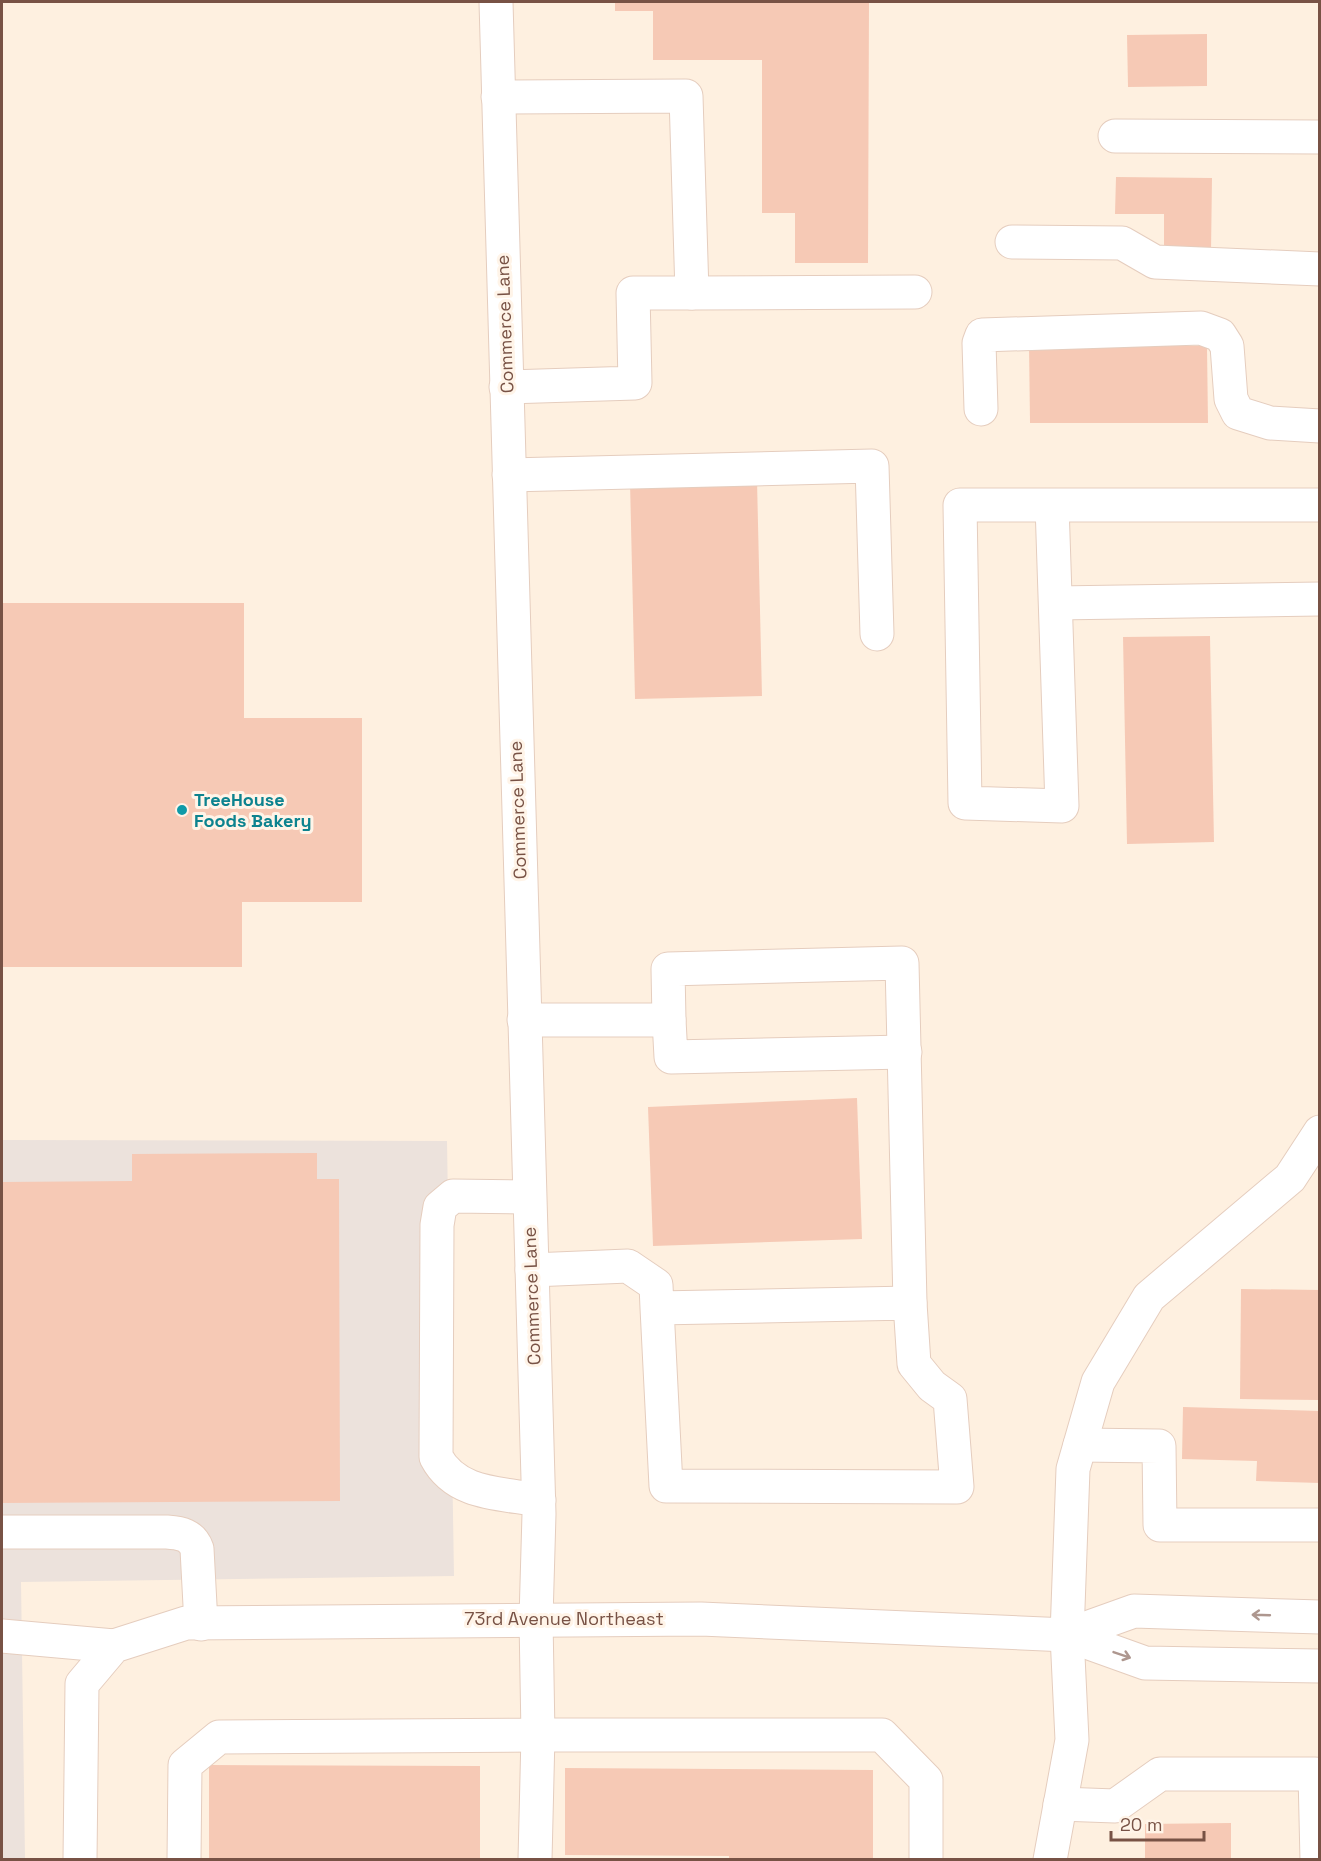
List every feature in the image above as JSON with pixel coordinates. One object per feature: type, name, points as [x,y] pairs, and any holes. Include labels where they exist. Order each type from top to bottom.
[{"type":"street","name":"Commerce Lane","points":[[496,2],[539,1500],[535,1860]]},
{"type":"street","points":[[498,97],[686,96],[692,294]]},
{"type":"street","points":[[1115,136],[1320,137]]},
{"type":"street","points":[[1012,242],[1122,243],[1155,262],[1320,269]]},
{"type":"street","points":[[506,387],[635,382],[633,293],[915,292]]},
{"type":"street","points":[[981,410],[979,343],[982,335],[1201,328],[1220,335],[1227,346],[1231,399],[1238,413],[1270,423],[1320,426]]},
{"type":"street","points":[[509,475],[872,466],[877,634]]},
{"type":"street","points":[[1052,505],[1062,806],[965,803],[960,505],[1052,505],[1320,505]]},
{"type":"street","points":[[1056,603],[1320,599]]},
{"type":"street","points":[[532,1270],[628,1266],[656,1285],[666,1486],[957,1487],[950,1399],[932,1386],[914,1364],[910,1303],[902,963],[668,969],[671,1058],[904,1052]]},
{"type":"street","points":[[524,1020],[669,1020]]},
{"type":"street","points":[[1050,1860],[1072,1740],[1067,1635],[1073,1470],[1098,1382],[1149,1297],[1290,1178],[1320,1132]]},
{"type":"street","points":[[529,1197],[453,1196],[440,1207],[437,1225],[436,1456],[444,1471],[459,1484],[539,1500]]},
{"type":"street","points":[[657,1308],[910,1303]]},
{"type":"street","points":[[1080,1445],[1159,1446],[1160,1525],[1320,1525]]},
{"type":"street","points":[[2,1532],[167,1532],[187,1535],[194,1541],[197,1549],[201,1624]]},
{"type":"street","name":"73rd Avenue Northeast","points":[[1067,1635],[1134,1611],[1320,1617]]},
{"type":"street","name":"73rd Avenue Northeast","points":[[114,1646],[186,1623],[536,1618],[701,1619],[1067,1635],[1145,1663],[1320,1666]]},
{"type":"street","points":[[2,1636],[114,1646]]},
{"type":"street","points":[[80,1860],[82,1684],[114,1646]]},
{"type":"street","points":[[184,1860],[184,1765],[219,1737],[538,1734],[882,1735],[927,1780],[926,1860]]},
{"type":"street","points":[[1060,1804],[1115,1806],[1160,1774],[1315,1774],[1317,1860]]},
{"type":"shaded area","points":[[2,1140],[447,1141],[454,1576],[21,1582],[25,1859],[2,1860]]},
{"type":"building","points":[[615,2],[869,2],[868,263],[795,263],[795,213],[762,213],[762,60],[653,60],[653,11],[615,11]]},
{"type":"building","points":[[1207,34],[1207,86],[1128,87],[1127,35]]},
{"type":"building","points":[[1116,177],[1212,178],[1211,252],[1164,251],[1164,214],[1115,214]]},
{"type":"building","points":[[1029,345],[1207,346],[1208,423],[1030,423]]},
{"type":"building","points":[[757,480],[762,696],[635,699],[630,482]]},
{"type":"building","name":"TreeHouse Foods Bakery","points":[[2,603],[244,603],[244,718],[362,718],[362,902],[242,902],[242,967],[2,967]]},
{"type":"building","points":[[1210,636],[1214,842],[1127,844],[1123,637]]},
{"type":"building","points":[[857,1098],[862,1239],[653,1246],[648,1107]]},
{"type":"building","points":[[317,1153],[317,1179],[339,1179],[340,1501],[2,1503],[2,1182],[132,1181],[132,1154]]},
{"type":"building","points":[[1241,1289],[1320,1290],[1319,1400],[1240,1399]]},
{"type":"building","points":[[1183,1407],[1320,1411],[1320,1483],[1256,1481],[1257,1461],[1182,1459]]},
{"type":"building","points":[[209,1765],[480,1766],[480,1860],[209,1860]]},
{"type":"building","points":[[565,1768],[873,1770],[873,1860],[729,1860],[729,1856],[565,1855]]},
{"type":"building","points":[[1231,1823],[1231,1860],[1145,1860],[1145,1824]]},
{"type":"place","name":"TreeHouse Foods Bakery","points":[[182,810]]}]
